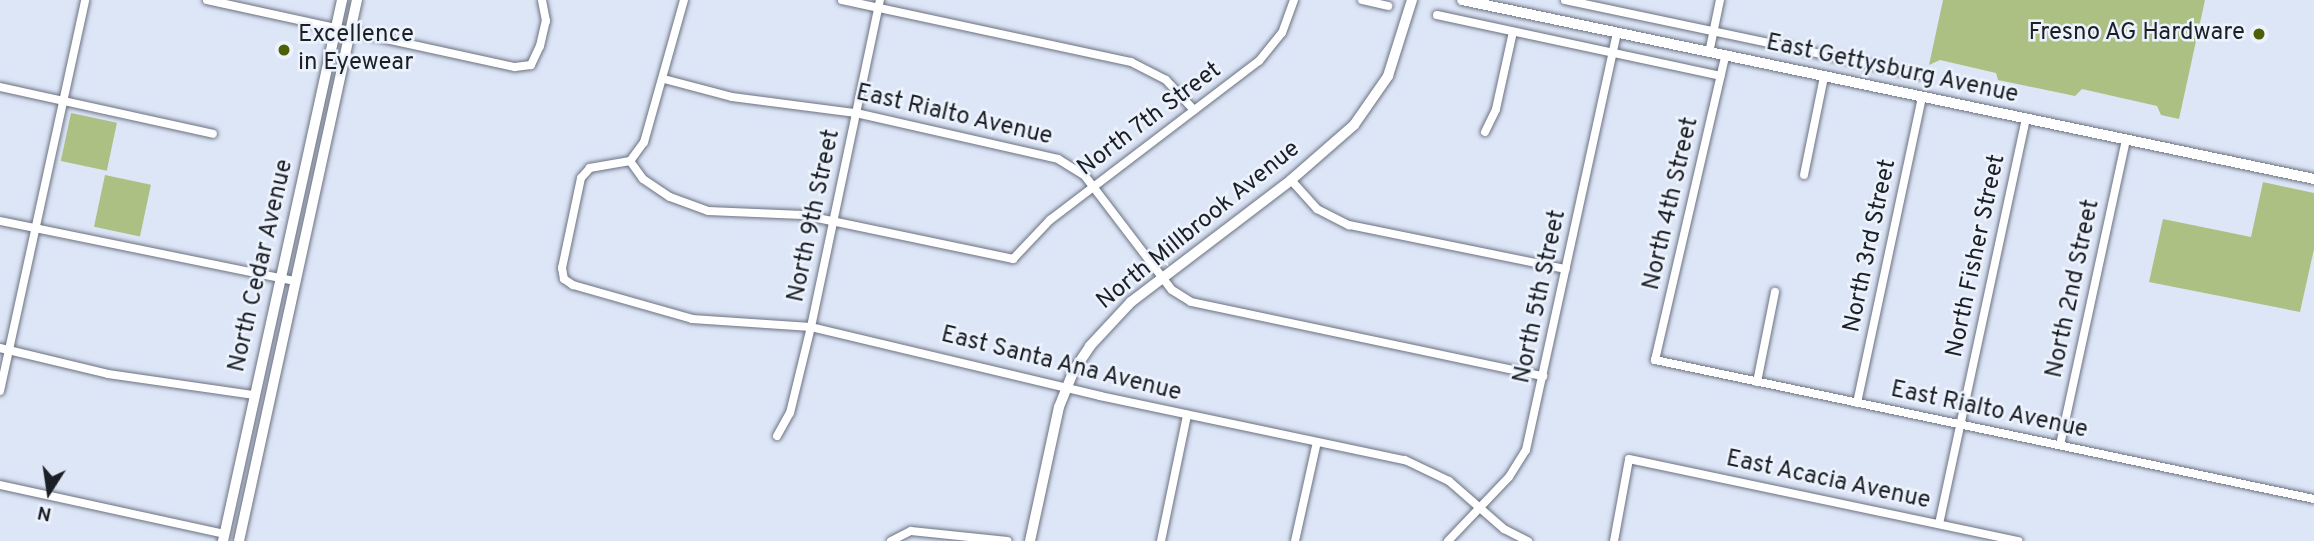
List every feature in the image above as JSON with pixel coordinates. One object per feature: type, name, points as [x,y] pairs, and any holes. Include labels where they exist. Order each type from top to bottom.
[{"type":"street","points":[[0,391],[4,349],[35,228],[85,0]]},
{"type":"street","points":[[207,0],[515,67],[531,65],[540,46],[546,21],[542,0]]},
{"type":"street","name":"North Cedar Avenue","points":[[231,539],[230,505],[342,0]]},
{"type":"street","name":"North Cedar Avenue","points":[[231,539],[295,281],[356,0]]},
{"type":"street","points":[[684,0],[650,127],[630,161],[643,179],[670,197],[708,211],[833,220]]},
{"type":"street","points":[[842,0],[879,3],[1131,62],[1166,80],[1194,110]]},
{"type":"street","name":"North 7th Street","points":[[833,220],[1013,259],[1050,220],[1268,52],[1282,33],[1294,0]]},
{"type":"street","points":[[1362,0],[1388,6]]},
{"type":"street","name":"North Millbrook Avenue","points":[[1030,541],[1066,385],[1109,323],[1162,277],[1343,138],[1377,94],[1397,57],[1412,0]]},
{"type":"street","name":"East Gettysburg Avenue","points":[[1462,0],[2314,179]]},
{"type":"street","name":"East Gettysburg Avenue","points":[[1565,0],[1921,75]]},
{"type":"street","points":[[1709,53],[1720,0]]},
{"type":"street","name":"North 9th Street","points":[[777,436],[790,413],[811,327],[879,3]]},
{"type":"street","points":[[1437,15],[1721,76]]},
{"type":"street","points":[[1485,132],[1496,109],[1513,32]]},
{"type":"street","name":"North 5th Street","points":[[1448,541],[1509,477],[1525,450],[1617,34]]},
{"type":"street","name":"North 4th Street","points":[[1655,360],[1726,57]]},
{"type":"street","points":[[1804,176],[1824,77]]},
{"type":"street","name":"East Rialto Avenue","points":[[664,79],[733,97],[856,113],[1058,159],[1076,168],[1093,187],[1162,277],[1181,297],[1202,306],[1543,376]]},
{"type":"street","points":[[0,87],[213,134]]},
{"type":"street","name":"North 3rd Street","points":[[1857,403],[1922,98]]},
{"type":"street","name":"North Fisher Street","points":[[1938,524],[2026,119]]},
{"type":"street","name":"North 2nd Street","points":[[2060,445],[2126,140]]},
{"type":"street","name":"East Santa Ana Avenue","points":[[630,161],[590,167],[581,178],[562,268],[565,279],[692,319],[811,327],[1428,468],[1479,508],[1528,541]]},
{"type":"street","points":[[1291,180],[1317,209],[1349,225],[1566,270]]},
{"type":"street","points":[[0,221],[295,281]]},
{"type":"street","points":[[1757,382],[1775,292]]},
{"type":"street","points":[[4,349],[108,374],[254,396]]},
{"type":"street","name":"East Rialto Avenue","points":[[1655,360],[2314,499]]},
{"type":"street","points":[[1161,541],[1187,415]]},
{"type":"street","points":[[1295,541],[1317,442]]},
{"type":"street","name":"East Acacia Avenue","points":[[1614,541],[1629,459],[2018,541]]},
{"type":"street","points":[[0,485],[231,539],[235,513],[230,505]]},
{"type":"street","points":[[893,538],[911,531],[956,533],[1007,541]]},
{"type":"green space","points":[[1943,0],[2205,0],[2179,119],[2161,115],[2157,106],[2082,89],[2075,96],[1998,80],[1996,73],[1940,60],[1929,65]]},
{"type":"green space","points":[[71,113],[117,123],[107,171],[61,161]]},
{"type":"green space","points":[[105,175],[151,185],[140,237],[94,227]]},
{"type":"green space","points":[[2263,182],[2314,193],[2314,249],[2300,312],[2149,282],[2163,219],[2251,237]]},
{"type":"place","name":"Fresno AG Hardware","points":[[2259,34]]},
{"type":"place","name":"Excellence in Eyewear","points":[[284,50]]}]
